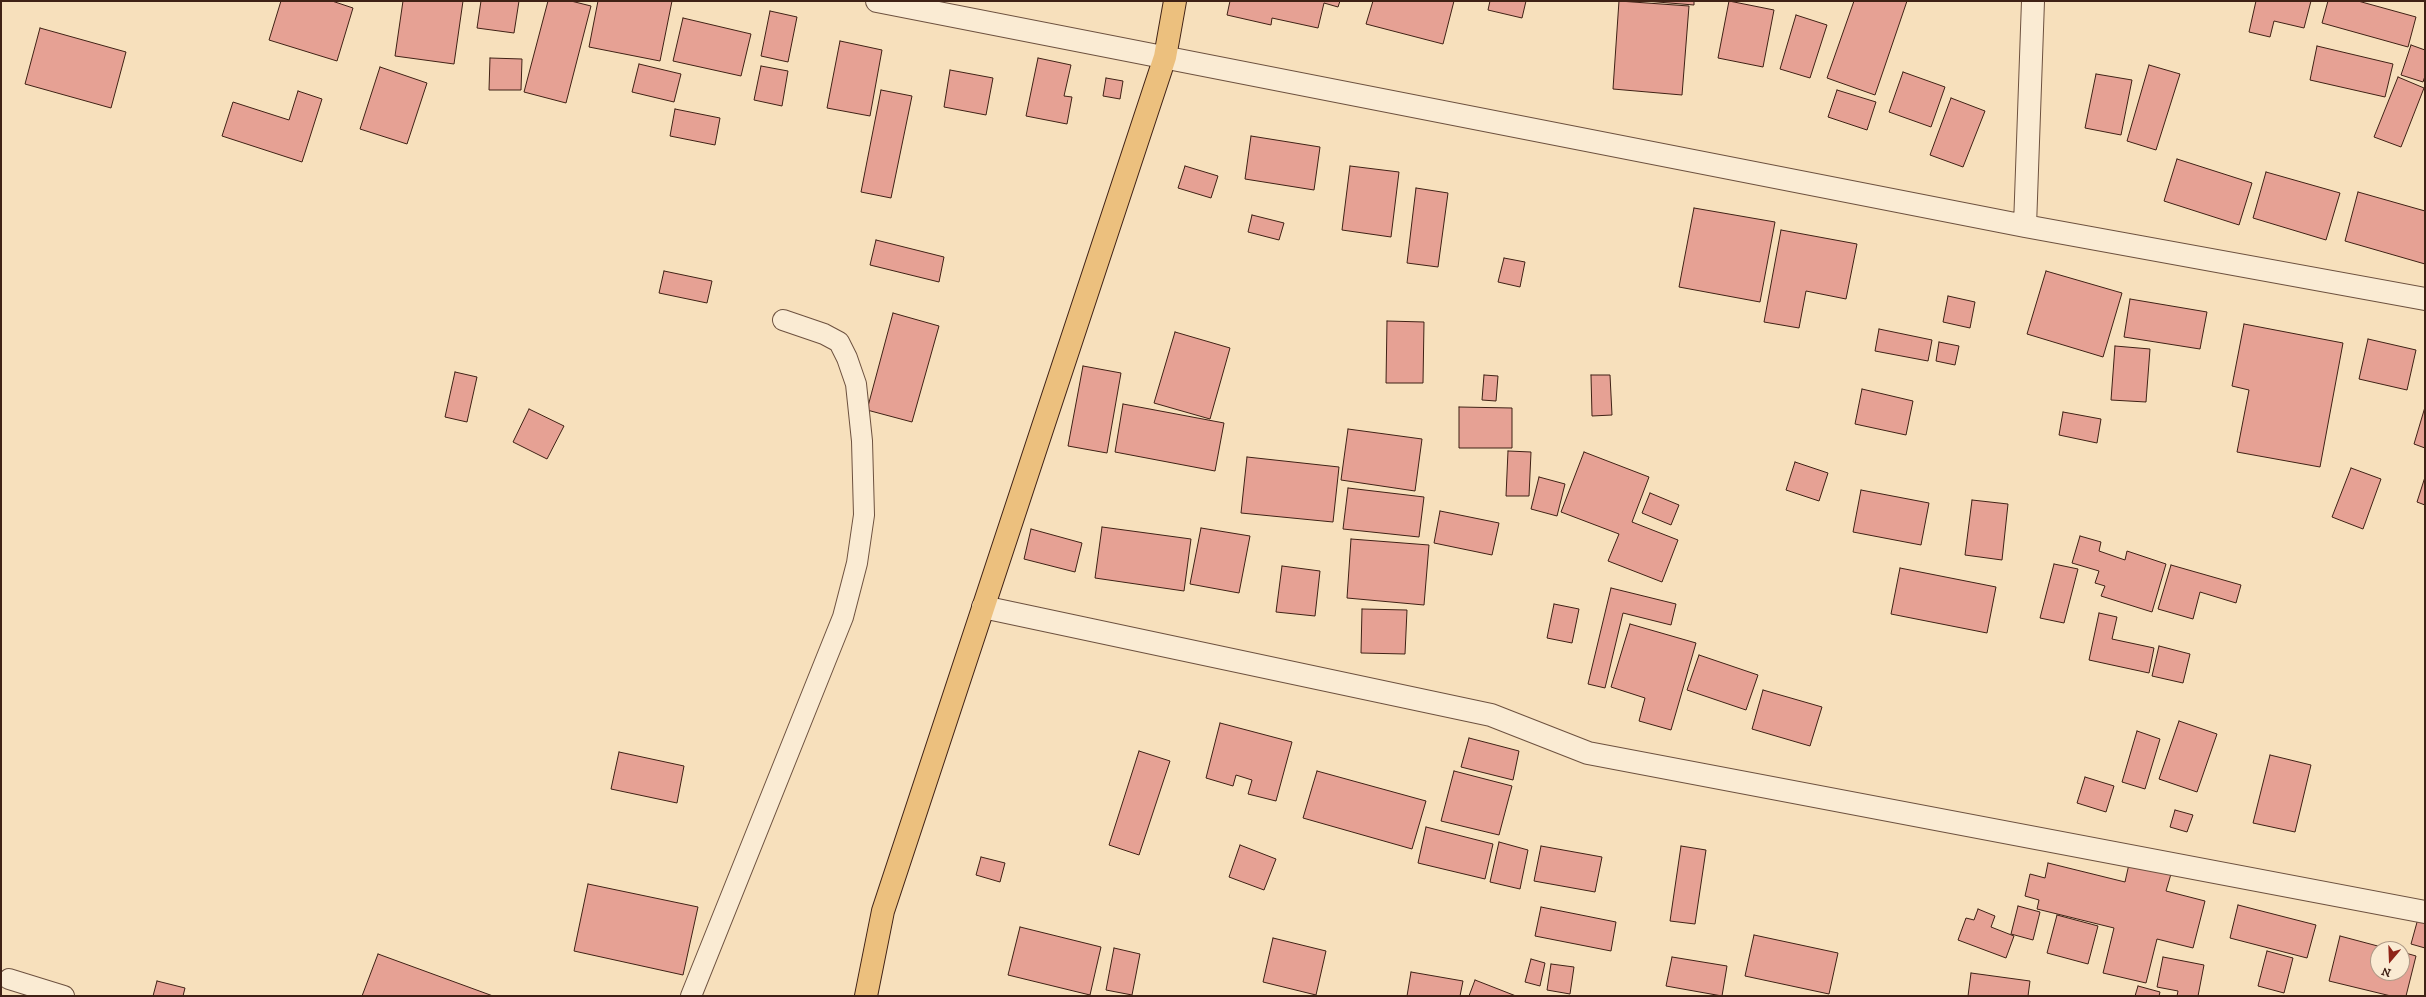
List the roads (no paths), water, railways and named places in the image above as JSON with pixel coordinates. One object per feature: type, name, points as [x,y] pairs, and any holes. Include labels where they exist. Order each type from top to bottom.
[{"type":"highway","points":[[866,996],[883,910],[1165,57],[1175,1]]},
{"type":"street","points":[[877,1],[2025,226],[2425,299]]},
{"type":"street","points":[[2025,226],[2033,1]]},
{"type":"street","points":[[983,607],[1491,715],[1588,753],[2425,912]]},
{"type":"lane","points":[[691,996],[843,617],[857,563],[864,515],[862,441],[856,384],[847,358],[839,342],[824,334],[783,320]]},
{"type":"lane","points":[[7,983],[64,996]]}]
